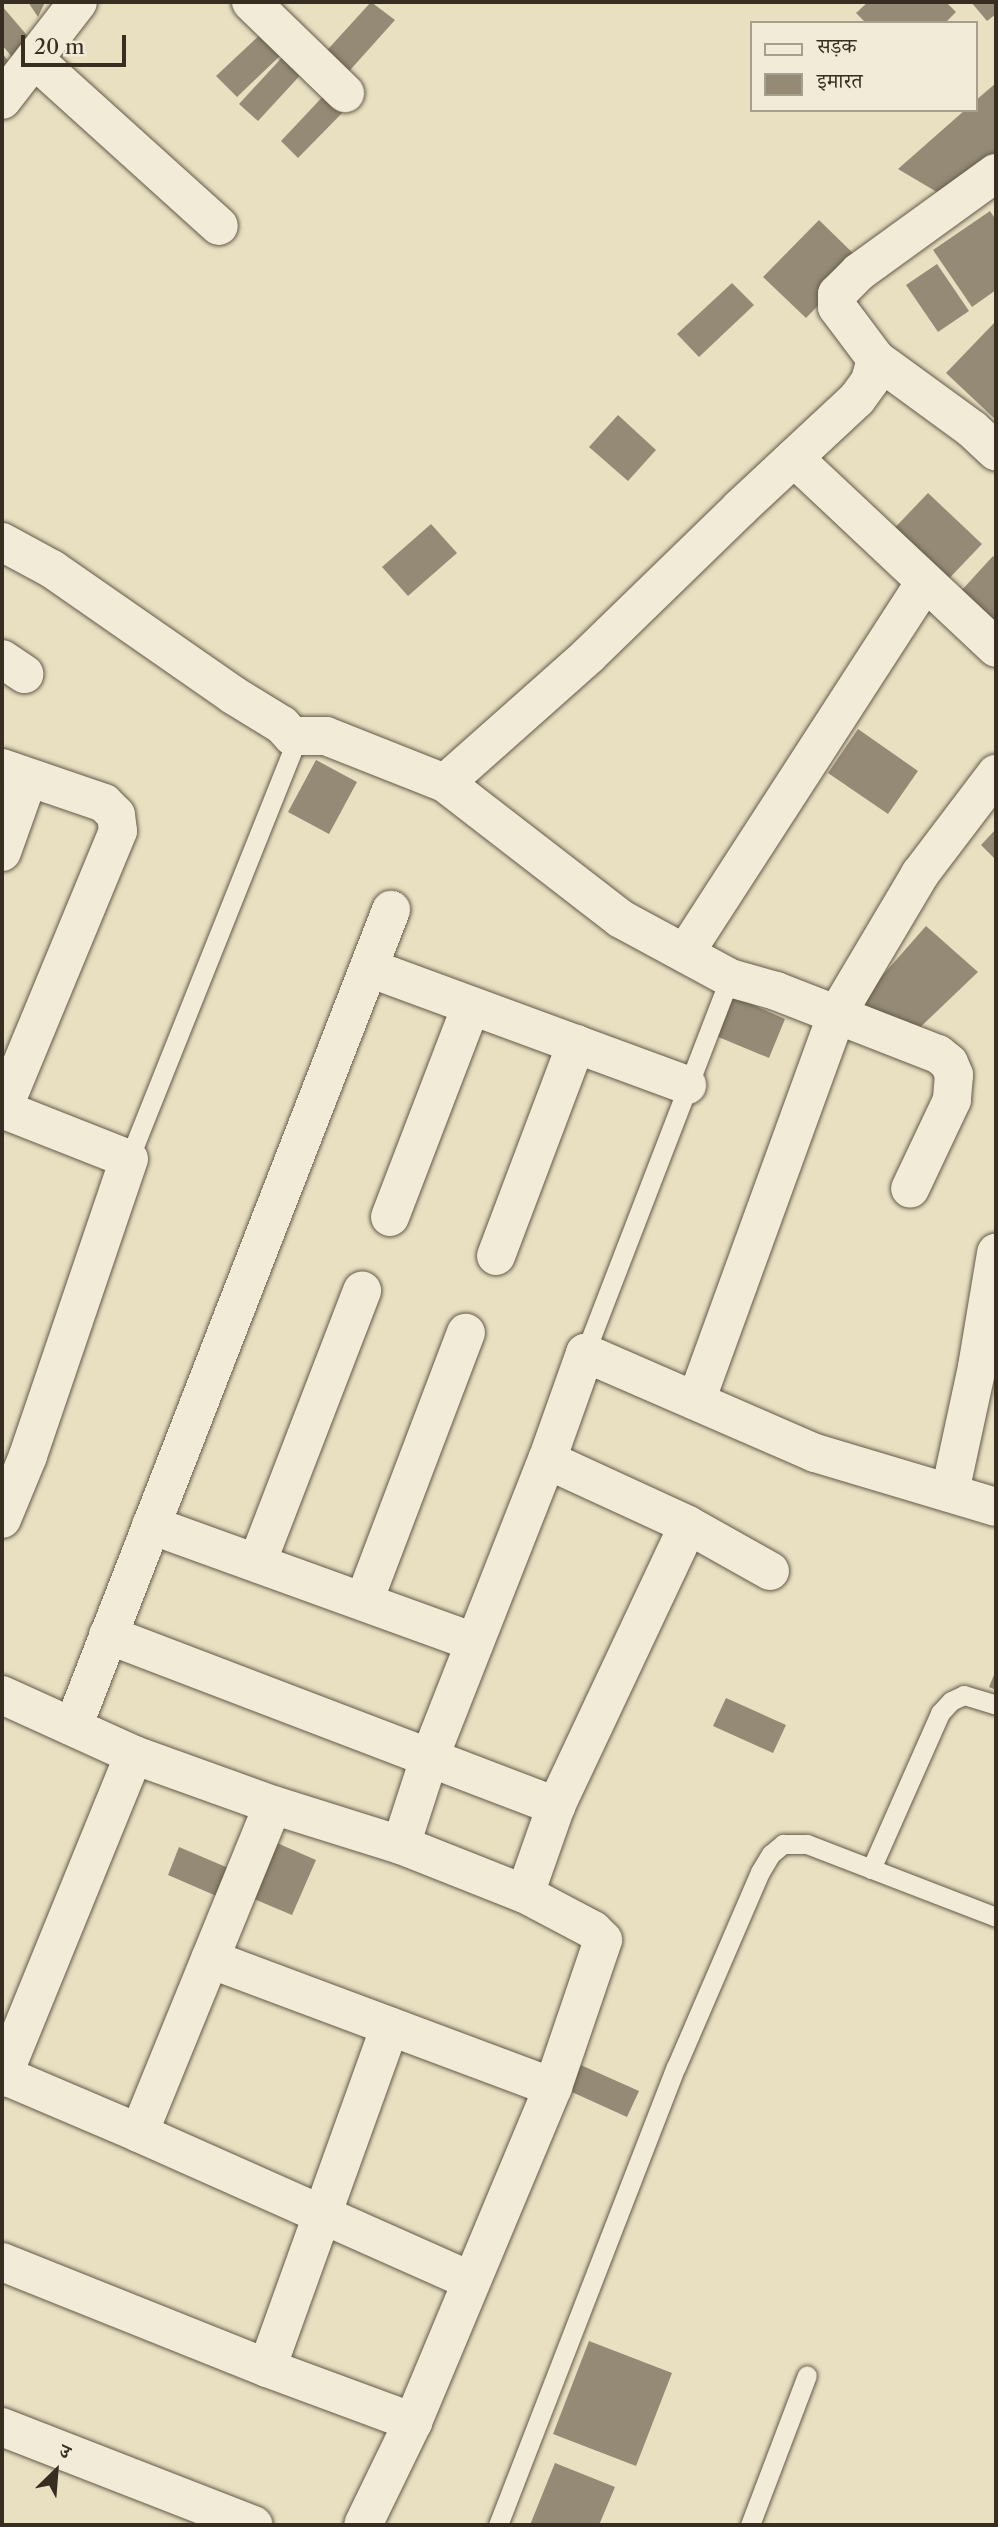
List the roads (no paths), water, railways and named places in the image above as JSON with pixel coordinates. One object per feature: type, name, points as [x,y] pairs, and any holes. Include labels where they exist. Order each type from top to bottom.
[{"type":"street","points":[[2,100],[78,2]]},
{"type":"street","points":[[251,2],[345,93]]},
{"type":"street","points":[[34,59],[219,226]]},
{"type":"street","points":[[996,173],[859,272],[837,294],[836,307],[876,359],[972,429],[996,451]]},
{"type":"street","points":[[445,783],[589,655],[857,399],[870,381],[876,359]]},
{"type":"street","points":[[794,458],[996,648]]},
{"type":"street","points":[[2,542],[52,569],[233,695],[282,725],[292,736],[326,736],[445,783],[621,919],[730,978],[776,991],[938,1054],[949,1063],[954,1075],[952,1100],[910,1189]]},
{"type":"street","points":[[685,953],[925,582]]},
{"type":"street","points":[[2,852],[15,773],[104,803],[116,816],[118,831],[2,1110],[129,1159],[15,1452],[2,1519]]},
{"type":"street","points":[[696,1401],[837,1014],[920,874],[996,774]]},
{"type":"street","points":[[73,1727],[391,910]]},
{"type":"street","points":[[369,968],[687,1085]]},
{"type":"street","points":[[390,1217],[471,1006]]},
{"type":"street","points":[[496,1256],[576,1044]]},
{"type":"street","points":[[950,1492],[977,1367],[996,1253]]},
{"type":"street","points":[[257,1563],[362,1291]]},
{"type":"street","points":[[364,1601],[466,1334]]},
{"type":"street","points":[[401,1845],[429,1759],[547,1460],[585,1353],[815,1453],[996,1507]]},
{"type":"street","points":[[547,1460],[688,1525],[770,1571]]},
{"type":"street","points":[[150,1525],[475,1642]]},
{"type":"street","points":[[524,1894],[556,1805],[688,1525]]},
{"type":"street","points":[[108,1635],[556,1805]]},
{"type":"street","points":[[2,1695],[134,1755],[273,1805],[401,1845],[524,1894],[593,1930],[603,1940],[553,2087],[413,2421],[363,2525]]},
{"type":"street","points":[[134,1755],[2,2077],[139,2133],[471,2281]]},
{"type":"street","points":[[139,2133],[273,1805]]},
{"type":"street","points":[[210,1959],[553,2087]]},
{"type":"street","points":[[267,2368],[390,2026]]},
{"type":"street","points":[[2,2262],[267,2368],[413,2421]]},
{"type":"street","points":[[2,2427],[254,2525]]},
{"type":"lane","points":[[129,1159],[291,753],[292,736]]},
{"type":"lane","points":[[585,1353],[730,978]]},
{"type":"lane","points":[[871,1869],[940,1713],[951,1700],[964,1695],[996,1705]]},
{"type":"lane","points":[[498,2525],[676,2067],[760,1872],[771,1854],[783,1844],[807,1844],[996,1917]]},
{"type":"lane","points":[[750,2525],[807,2375]]}]
